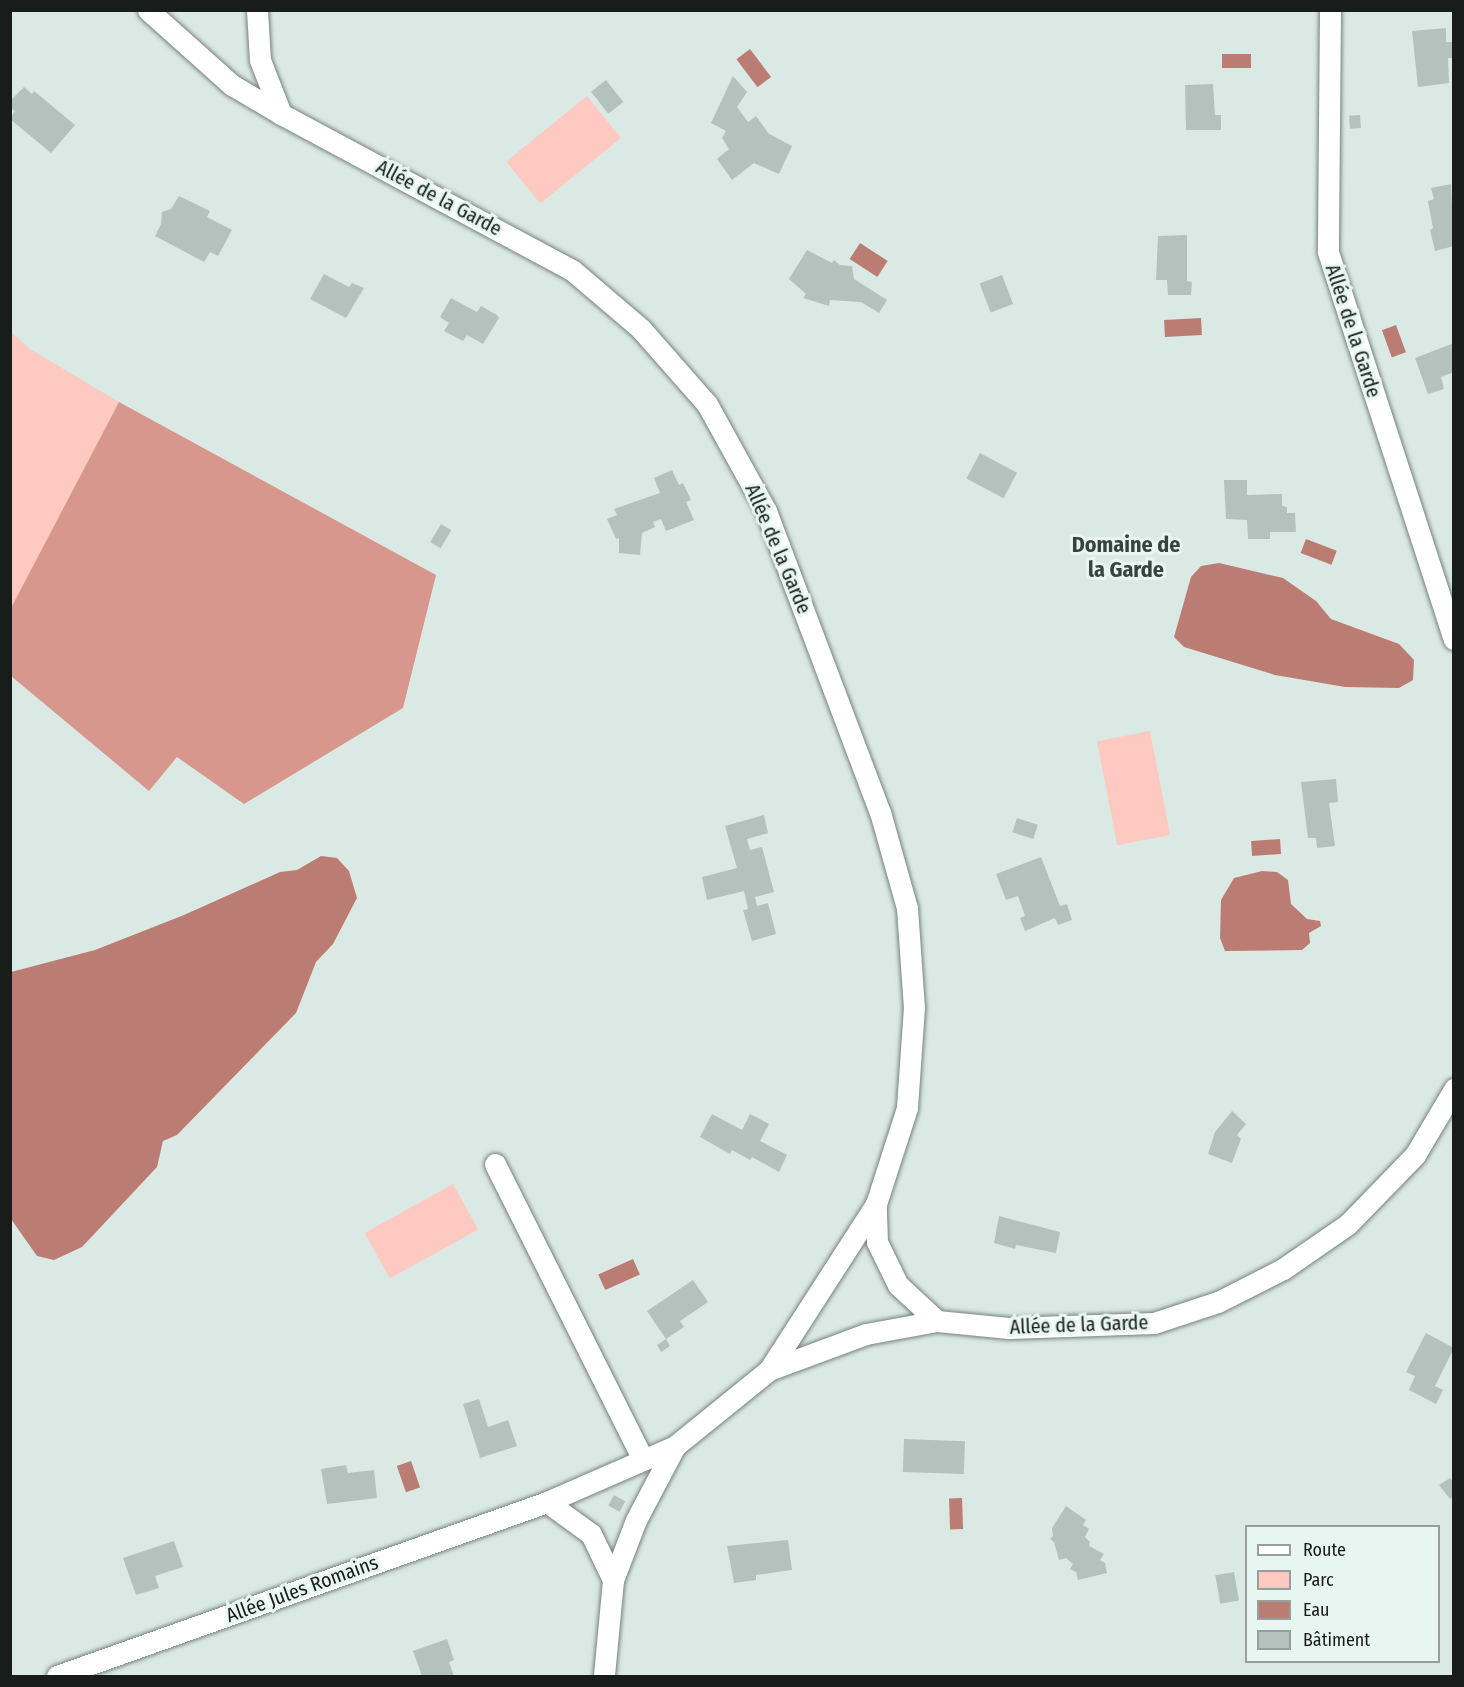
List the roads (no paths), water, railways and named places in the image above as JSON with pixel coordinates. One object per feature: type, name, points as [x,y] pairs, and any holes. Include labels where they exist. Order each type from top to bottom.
[{"type":"street","name":"Allée de la Garde","points":[[148,10],[232,85],[281,114],[572,270],[641,329],[707,404],[766,511],[880,812],[907,908],[914,1007],[907,1108],[876,1204],[769,1370],[675,1446],[636,1520],[613,1580],[604,1677]]},
{"type":"street","points":[[257,10],[260,60],[281,114]]},
{"type":"street","name":"Allée de la Garde","points":[[1330,10],[1328,252],[1454,639]]},
{"type":"street","name":"Allée de la Garde","points":[[769,1370],[866,1334],[937,1321],[1009,1328],[1154,1323],[1218,1302],[1283,1269],[1348,1224],[1415,1155],[1454,1089]]},
{"type":"street","points":[[495,1164],[643,1460]]},
{"type":"street","name":"Allée de la Garde","points":[[876,1204],[878,1242],[898,1285],[937,1321]]},
{"type":"street","name":"Allée Jules Romains","points":[[57,1677],[548,1502],[675,1446]]},
{"type":"street","points":[[548,1502],[591,1534],[613,1580]]},
{"type":"water","points":[[750,49],[771,77],[757,87],[736,59]]},
{"type":"water","points":[[1222,54],[1251,54],[1251,68],[1222,68]]},
{"type":"water","points":[[860,243],[888,261],[877,277],[850,259]]},
{"type":"water","points":[[1201,318],[1202,335],[1165,337],[1164,320]]},
{"type":"water","points":[[1396,325],[1406,352],[1392,357],[1382,330]]},
{"type":"water","points":[[1306,539],[1337,551],[1331,565],[1301,553]]},
{"type":"water","points":[[1219,563],[1283,578],[1316,601],[1331,619],[1399,644],[1414,660],[1413,680],[1399,688],[1345,687],[1275,675],[1184,647],[1174,637],[1191,577],[1201,566]]},
{"type":"water","points":[[1280,839],[1281,854],[1252,856],[1251,841]]},
{"type":"water","points":[[321,856],[337,858],[349,871],[357,898],[333,944],[316,962],[296,1013],[177,1135],[163,1141],[157,1167],[82,1247],[54,1260],[37,1256],[11,1219],[11,972],[95,950],[184,915],[280,872],[297,870]]},
{"type":"water","points":[[1262,871],[1277,872],[1288,880],[1291,904],[1307,919],[1320,921],[1321,926],[1309,933],[1310,943],[1302,950],[1225,951],[1220,938],[1221,900],[1234,878]]},
{"type":"water","points":[[633,1259],[640,1275],[605,1290],[598,1274]]},
{"type":"water","points":[[411,1461],[420,1487],[406,1492],[397,1466]]},
{"type":"water","points":[[949,1498],[962,1498],[963,1529],[950,1529]]},
{"type":"district","name":"Domaine de la Garde","points":[[1126,556]]}]
